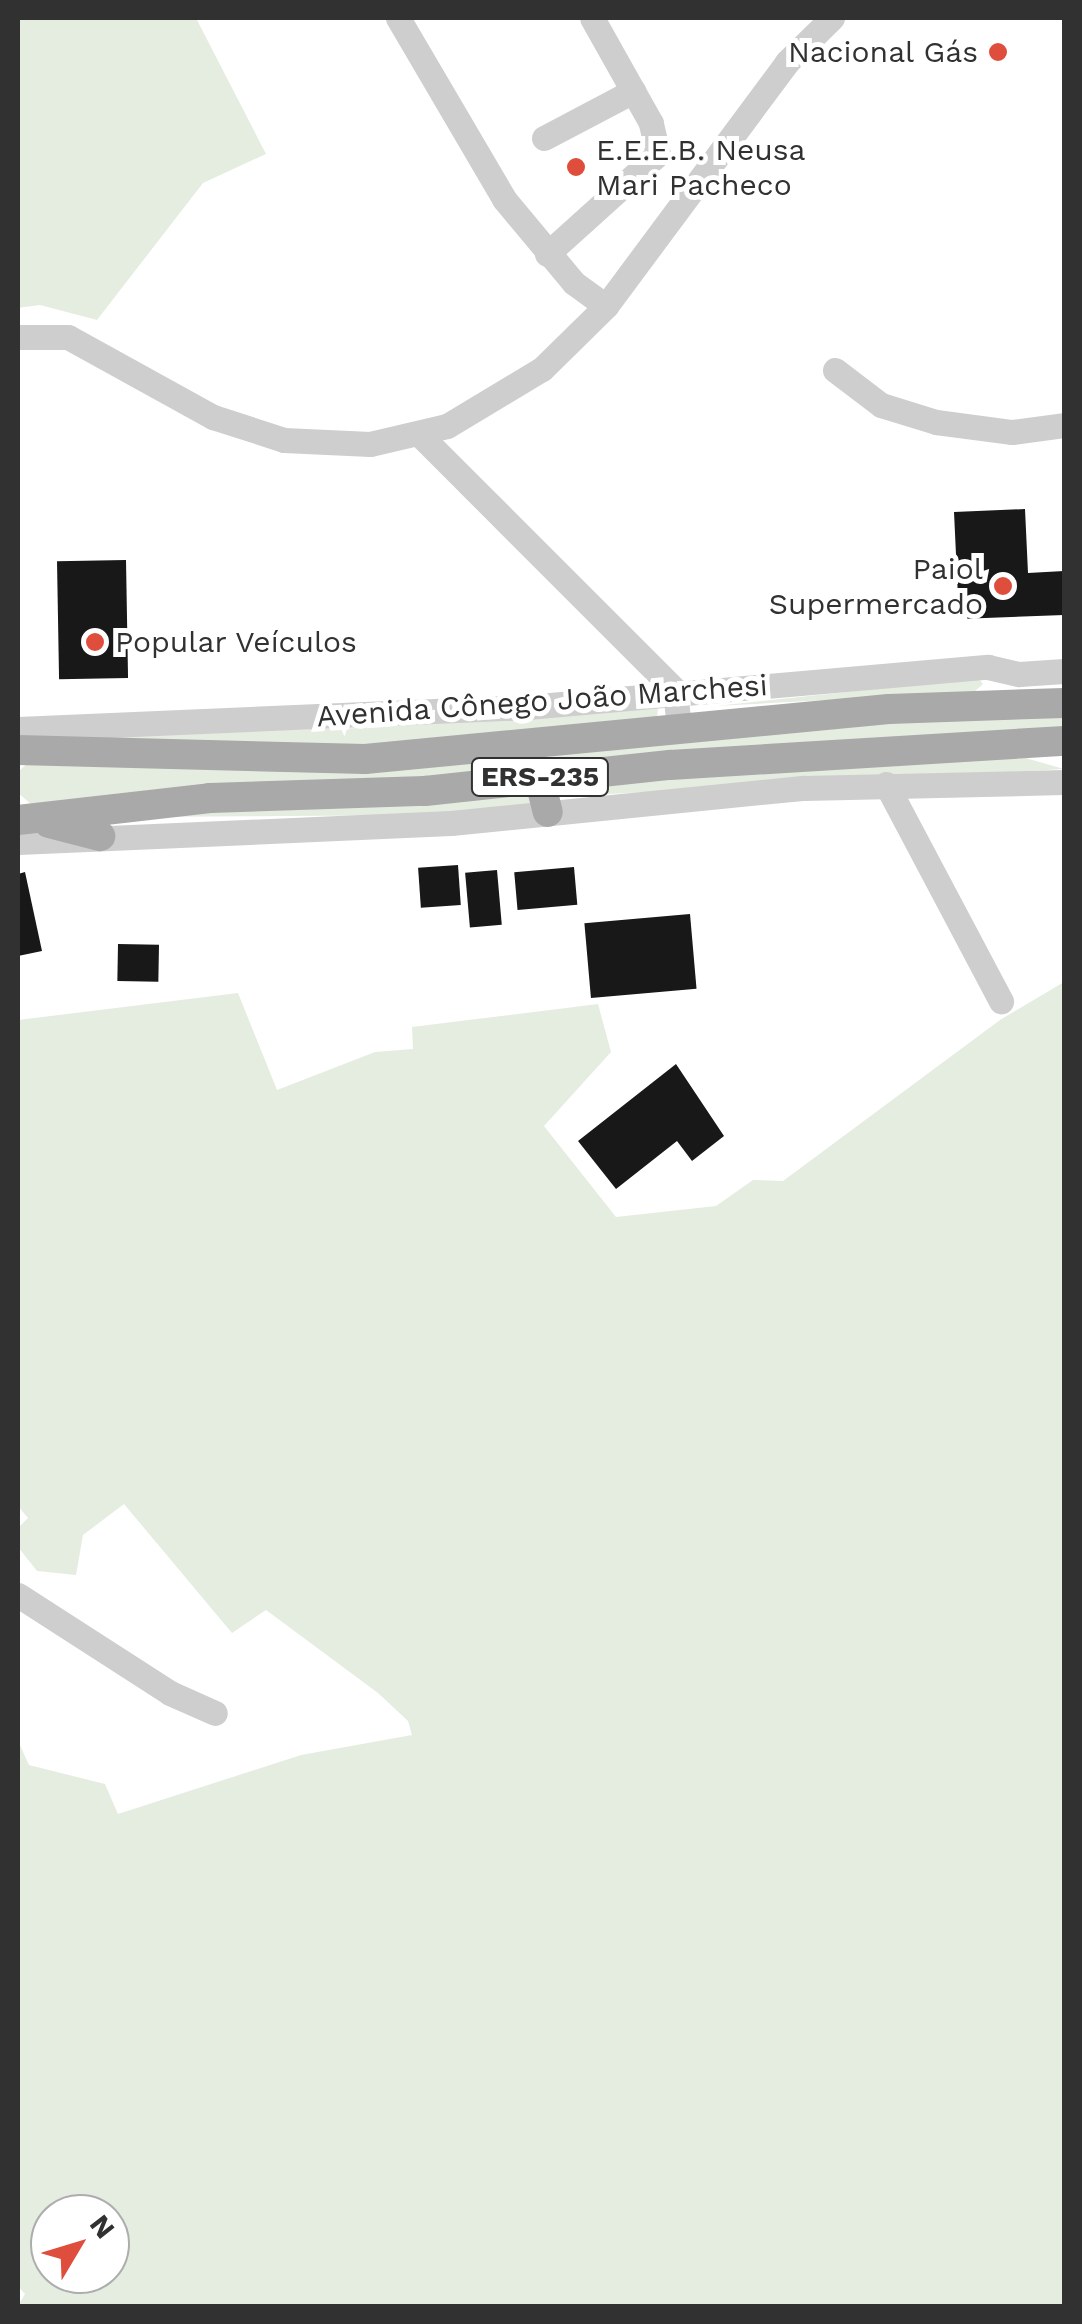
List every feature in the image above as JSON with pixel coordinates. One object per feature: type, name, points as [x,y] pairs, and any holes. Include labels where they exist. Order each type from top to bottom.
[{"type":"main road","name":"Avenida Cônego João Marchesi","points":[[19,747],[365,759],[679,729],[1020,689],[1064,703]]},
{"type":"main road","name":"ERS-235","points":[[25,818],[141,803],[424,791],[538,777],[1064,741]]},
{"type":"main road","points":[[1018,742],[1064,754]]},
{"type":"main road","points":[[538,777],[548,812]]},
{"type":"main road","points":[[25,818],[100,836]]},
{"type":"street","points":[[398,18],[504,198],[548,254],[606,306]]},
{"type":"street","points":[[548,254],[658,154],[659,141],[592,18]]},
{"type":"street","points":[[18,337],[68,337],[213,417],[284,440],[370,444],[421,436],[514,390],[606,306],[787,62],[832,18]]},
{"type":"street","points":[[544,138],[633,91]]},
{"type":"street","points":[[835,370],[881,405],[936,422],[1012,432],[1064,425]]},
{"type":"street","points":[[421,436],[675,690],[679,729]]},
{"type":"street","name":"Avenida Cônego João Marchesi","points":[[19,747],[988,667],[1020,689],[1064,671]]},
{"type":"street","points":[[18,842],[451,823],[886,784],[1064,782]]},
{"type":"street","points":[[886,784],[1001,1001]]},
{"type":"street","points":[[18,1595],[170,1693],[215,1713]]},
{"type":"shaded area","points":[[18,18],[196,18],[266,154],[203,183],[97,320],[40,305],[18,308]]},
{"type":"shaded area","points":[[978,678],[983,684],[974,692],[716,706]]},
{"type":"shaded area","points":[[658,707],[657,720],[410,744],[169,749],[70,735],[360,728]]},
{"type":"shaded area","points":[[1064,716],[1064,730],[422,784],[31,804],[18,793],[18,772],[31,760]]},
{"type":"shaded area","points":[[1022,757],[1064,769],[591,795],[565,790],[567,781]]},
{"type":"shaded area","points":[[526,785],[533,805],[431,815],[140,817]]},
{"type":"shaded area","points":[[1064,982],[1064,2306],[18,2306],[25,2294],[18,2286],[18,1741],[29,1765],[105,1784],[118,1814],[301,1755],[412,1735],[408,1721],[378,1693],[266,1610],[232,1633],[124,1504],[83,1535],[76,1575],[37,1571],[18,1547],[18,1528],[28,1518],[18,1506],[18,1020],[238,993],[277,1090],[375,1052],[413,1049],[412,1027],[598,1004],[611,1052],[544,1126],[616,1217],[716,1206],[753,1180],[783,1181],[1000,1020]]},
{"type":"building","points":[[1025,509],[1028,573],[1064,571],[1064,615],[959,619],[954,512]]},
{"type":"building","points":[[126,560],[128,678],[59,679],[57,561]]},
{"type":"building","points":[[458,865],[461,905],[421,908],[418,868]]},
{"type":"building","points":[[574,867],[577,905],[518,910],[514,872]]},
{"type":"building","points":[[497,870],[502,925],[470,928],[465,873]]},
{"type":"building","points":[[25,872],[42,951],[18,956],[18,874]]},
{"type":"building","points":[[690,914],[697,989],[591,998],[584,923]]},
{"type":"building","points":[[118,944],[159,945],[158,982],[117,981]]},
{"type":"building","points":[[676,1064],[724,1136],[692,1161],[677,1141],[616,1189],[578,1141]]},
{"type":"place","name":"Nacional Gás","points":[[998,52]]},
{"type":"place","name":"E.E.E.B. Neusa Mari Pacheco","points":[[576,167]]},
{"type":"place","name":"Paiol Supermercado","points":[[1003,586]]},
{"type":"place","name":"Popular Veículos","points":[[95,642]]}]
